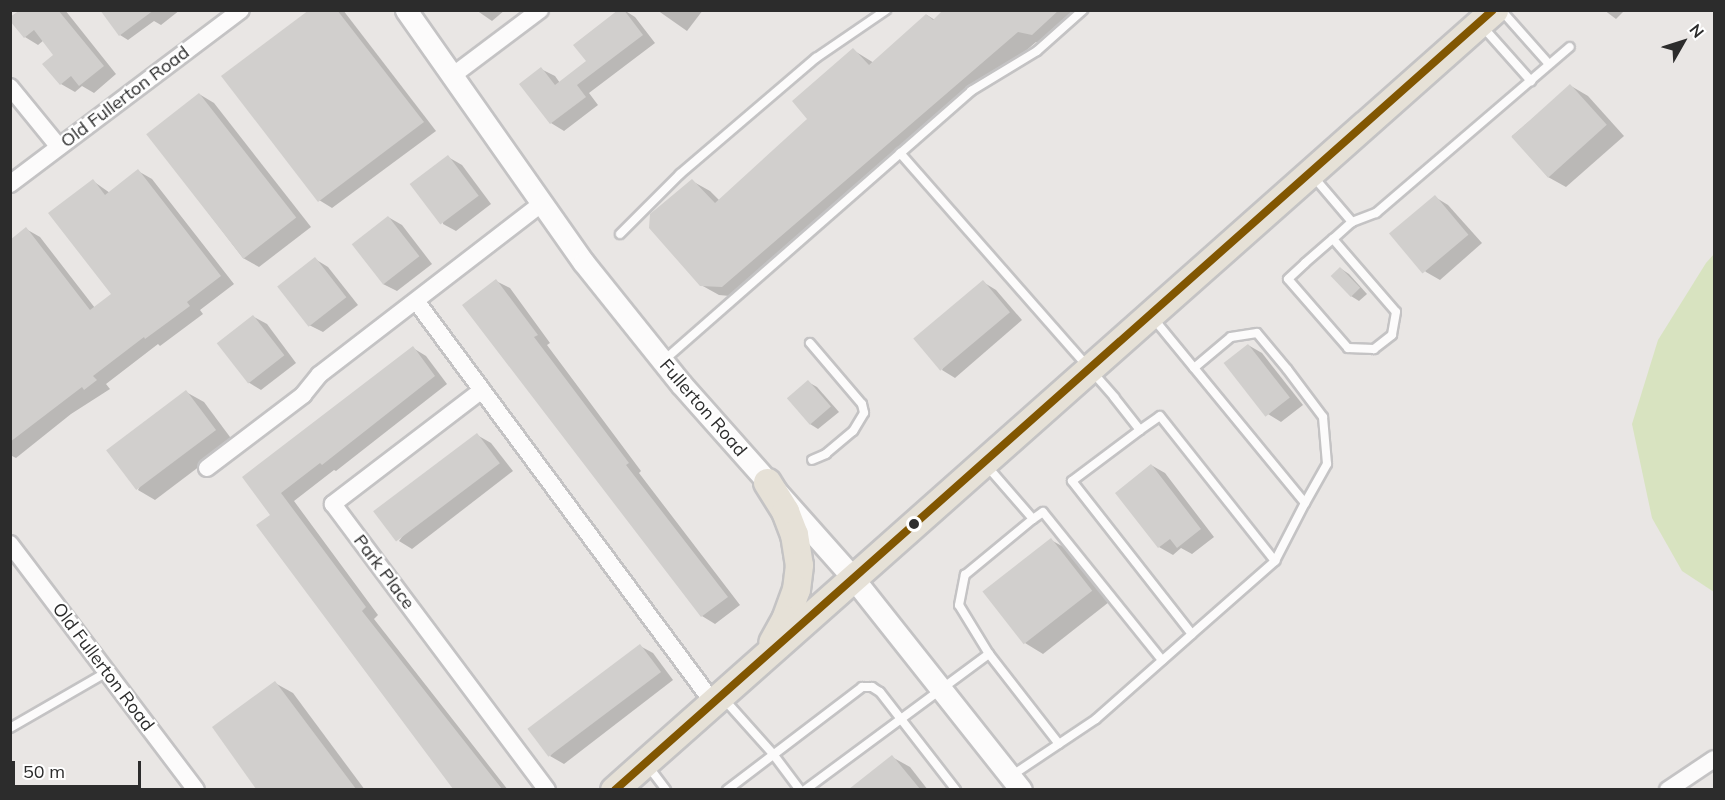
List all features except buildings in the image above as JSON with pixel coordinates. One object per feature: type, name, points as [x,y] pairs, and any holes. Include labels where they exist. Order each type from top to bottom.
[{"type":"main road","points":[[631,779],[763,657],[1311,173],[1486,14]]},
{"type":"main road","points":[[763,657],[785,620],[796,589],[799,565],[794,534],[767,482]]},
{"type":"street","name":"Old Fullerton Road","points":[[10,184],[241,10]]},
{"type":"street","name":"Fullerton Road","points":[[406,10],[541,204],[662,361],[853,578],[1016,783]]},
{"type":"street","points":[[452,76],[540,10]]},
{"type":"street","points":[[10,87],[59,147]]},
{"type":"street","points":[[207,468],[303,395],[319,375],[541,204]]},
{"type":"street","points":[[417,301],[717,699]]},
{"type":"street","name":"Park Place","points":[[482,390],[333,504],[548,789]]},
{"type":"street","name":"Old Fullerton Road","points":[[10,544],[196,789]]},
{"type":"street","points":[[1668,789],[1714,759]]},
{"type":"lane","points":[[620,234],[680,174],[816,58],[886,10]]},
{"type":"lane","points":[[662,361],[971,91],[1037,51],[1083,10]]},
{"type":"lane","points":[[1486,14],[1549,64]]},
{"type":"lane","points":[[1486,14],[1531,81]]},
{"type":"lane","points":[[1333,239],[1396,312],[1392,335],[1374,349],[1348,348],[1288,279],[1352,222],[1376,213],[1570,47]]},
{"type":"lane","points":[[900,153],[1140,430]]},
{"type":"lane","points":[[1311,173],[1352,222]]},
{"type":"lane","points":[[1150,315],[1305,503]]},
{"type":"lane","points":[[1016,783],[1059,744],[1095,719],[1275,561],[1327,464],[1323,417],[1257,333],[1231,337],[1194,368]]},
{"type":"lane","points":[[810,343],[862,404],[864,413],[853,431],[826,454],[812,460]]},
{"type":"lane","points":[[1192,634],[1072,482],[1160,416],[1275,561]]},
{"type":"lane","points":[[983,463],[1033,519]]},
{"type":"lane","points":[[1059,744],[989,654],[958,606],[964,575],[1043,512],[1162,660]]},
{"type":"lane","points":[[805,789],[989,654]]},
{"type":"lane","points":[[10,728],[107,672]]},
{"type":"lane","points":[[728,789],[862,687],[872,687],[880,692],[901,717],[956,789]]},
{"type":"lane","points":[[717,699],[773,754],[800,789]]},
{"type":"lane","points":[[631,779],[666,789]]},
{"type":"green space","points":[[1714,254],[1714,592],[1682,571],[1652,518],[1632,424],[1658,340]]},
{"type":"transit line","points":[[615,790],[1493,10]]}]
